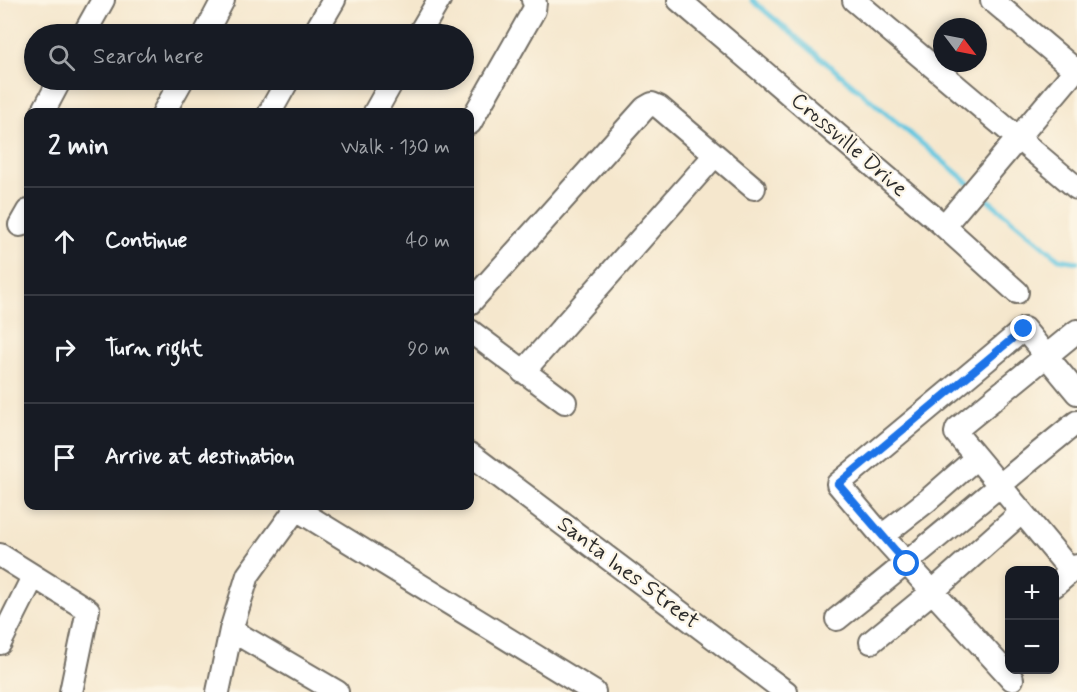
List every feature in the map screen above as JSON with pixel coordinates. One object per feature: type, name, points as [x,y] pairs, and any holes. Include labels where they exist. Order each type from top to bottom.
[{"type":"street","points":[[90,24],[103,0]]},
{"type":"street","points":[[211,24],[224,0]]},
{"type":"street","points":[[320,24],[334,0]]},
{"type":"street","points":[[425,24],[439,0]]},
{"type":"street","points":[[474,116],[534,10],[533,0]]},
{"type":"street","name":"Crossville Drive","points":[[679,0],[1017,291]]},
{"type":"street","points":[[854,0],[1077,188]]},
{"type":"street","points":[[944,226],[1076,69],[992,0]]},
{"type":"street","points":[[45,108],[55,90]]},
{"type":"street","points":[[166,108],[176,90]]},
{"type":"street","points":[[272,108],[282,90]]},
{"type":"street","points":[[377,108],[387,90]]},
{"type":"street","points":[[474,299],[645,108],[652,104],[659,107],[754,188]]},
{"type":"street","points":[[523,372],[715,155]]},
{"type":"street","points":[[1010,680],[838,484],[1024,329],[1046,356],[1074,382]]},
{"type":"street","points":[[1068,574],[1022,512],[956,433],[957,429],[1077,331]]},
{"type":"street","points":[[474,334],[565,402]]},
{"type":"street","points":[[837,619],[907,564],[1077,422]]},
{"type":"street","name":"Santa Ines Street","points":[[474,457],[786,692]]},
{"type":"street","points":[[882,536],[976,459]]},
{"type":"street","points":[[218,692],[231,630],[248,575],[295,510]]},
{"type":"street","points":[[302,510],[594,692]]},
{"type":"street","points":[[871,642],[932,592],[1022,512]]},
{"type":"street","points":[[0,555],[33,578],[88,610],[71,692]]},
{"type":"street","points":[[0,643],[33,578]]},
{"type":"street","points":[[231,630],[337,692]]},
{"type":"waterway","points":[[752,0],[971,185]]},
{"type":"waterway","points":[[980,193],[1059,259],[1077,262]]},
{"type":"route","points":[[907,564],[838,484],[1024,329]]}]
